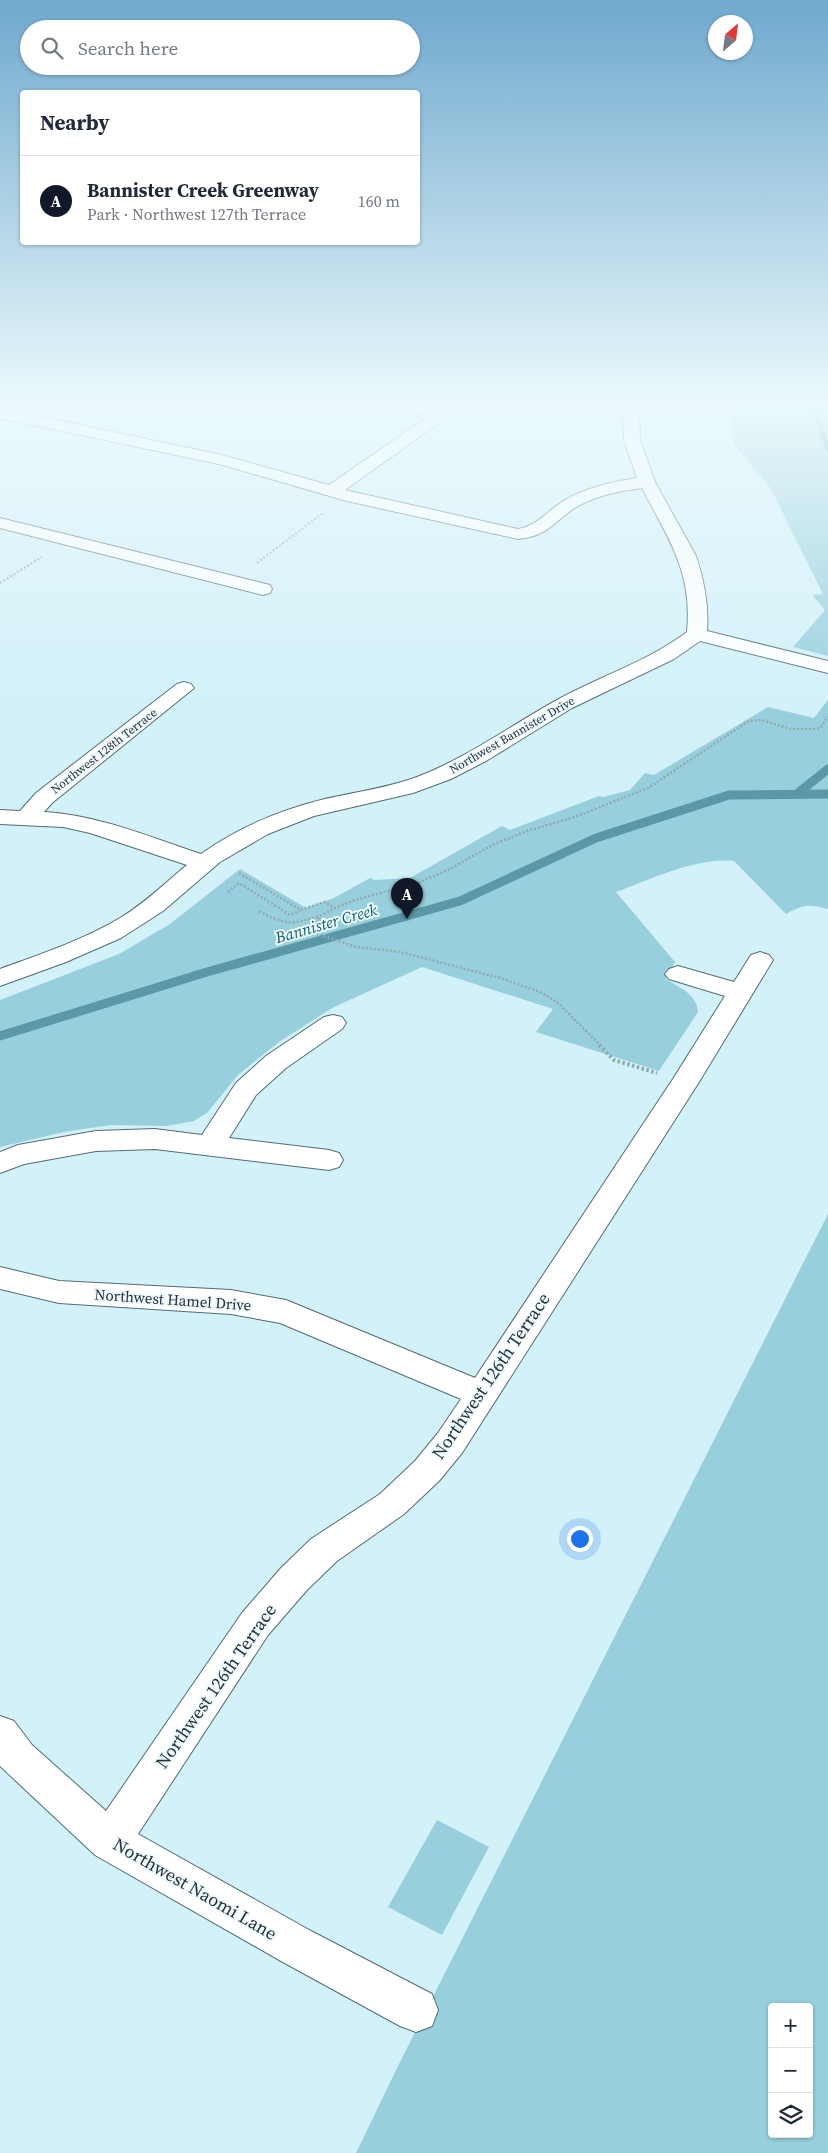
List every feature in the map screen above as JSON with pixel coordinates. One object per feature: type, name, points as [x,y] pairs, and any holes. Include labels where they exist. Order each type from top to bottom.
[{"type":"street","points":[[399,507],[500,532],[529,534],[542,528],[565,507]]},
{"type":"street","points":[[661,507],[687,556],[691,568],[699,615],[698,634],[828,667]]},
{"type":"street","points":[[0,523],[263,590]]},
{"type":"street","name":"Northwest Bannister Drive","points":[[0,978],[96,941],[122,928],[147,911],[205,863],[248,835],[297,813],[328,804],[396,790],[451,772],[565,704],[680,649],[698,634]]},
{"type":"street","name":"Northwest 128th Terrace","points":[[27,817],[44,798],[184,688]]},
{"type":"street","points":[[0,817],[63,820],[96,827],[205,863]]},
{"type":"street","name":"Northwest 126th Terrace","points":[[110,1841],[255,1624],[294,1579],[324,1550],[392,1504],[427,1471],[450,1443],[686,1082],[760,960]]},
{"type":"street","points":[[678,974],[740,992]]},
{"type":"street","points":[[210,1145],[246,1089],[276,1062],[333,1023]]},
{"type":"street","points":[[0,1163],[18,1155],[96,1141],[155,1139],[329,1160]]},
{"type":"street","name":"Northwest Hamel Drive","points":[[0,1278],[59,1292],[231,1302],[286,1312],[481,1394]]},
{"type":"street","name":"Northwest Naomi Lane","points":[[0,1734],[18,1758],[110,1841],[296,1946],[416,2010]]},
{"type":"path","points":[[230,581],[262,560],[322,507]]},
{"type":"path","points":[[0,583],[32,563]]},
{"type":"path","points":[[259,911],[286,925],[291,925],[320,916],[354,900],[420,882],[452,868],[492,845],[527,831],[575,817],[648,788],[748,721],[762,720],[790,729],[816,729],[820,728],[828,717]]},
{"type":"path","points":[[205,863],[237,871],[301,910]]},
{"type":"path","points":[[228,892],[239,882],[290,915],[324,902],[335,908]]},
{"type":"path","points":[[320,916],[315,925],[318,934],[349,945],[402,952],[500,978],[540,992],[557,1002],[614,1060],[686,1082]]},
{"type":"shaded area","points":[[780,507],[828,507],[828,656],[793,647],[825,610],[812,595],[823,594]]},
{"type":"shaded area","points":[[828,700],[828,909],[807,906],[797,908],[786,914],[734,861],[705,862],[674,870],[616,892],[675,962],[666,979],[687,992],[697,1006],[698,1012],[659,1071],[536,1032],[553,1009],[422,967],[332,1008],[279,1042],[238,1075],[207,1113],[194,1121],[167,1126],[111,1125],[64,1132],[0,1147],[0,1000],[119,954],[170,924],[240,869],[306,908],[334,898],[370,878],[374,880],[410,878],[502,826],[510,830],[599,796],[603,797],[630,790],[645,773],[654,775],[768,707],[814,718]]},
{"type":"shaded area","points":[[828,1214],[828,2153],[356,2153],[399,2064]]},
{"type":"shaded area","points":[[437,1820],[489,1847],[442,1935],[388,1907]]},
{"type":"waterway","points":[[798,793],[828,769]]},
{"type":"waterway","name":"Bannister Creek","points":[[0,1036],[207,972],[460,901],[596,838],[729,795],[828,794]]},
{"type":"place","name":"Bannister Creek Greenway","points":[[407,919]]}]
